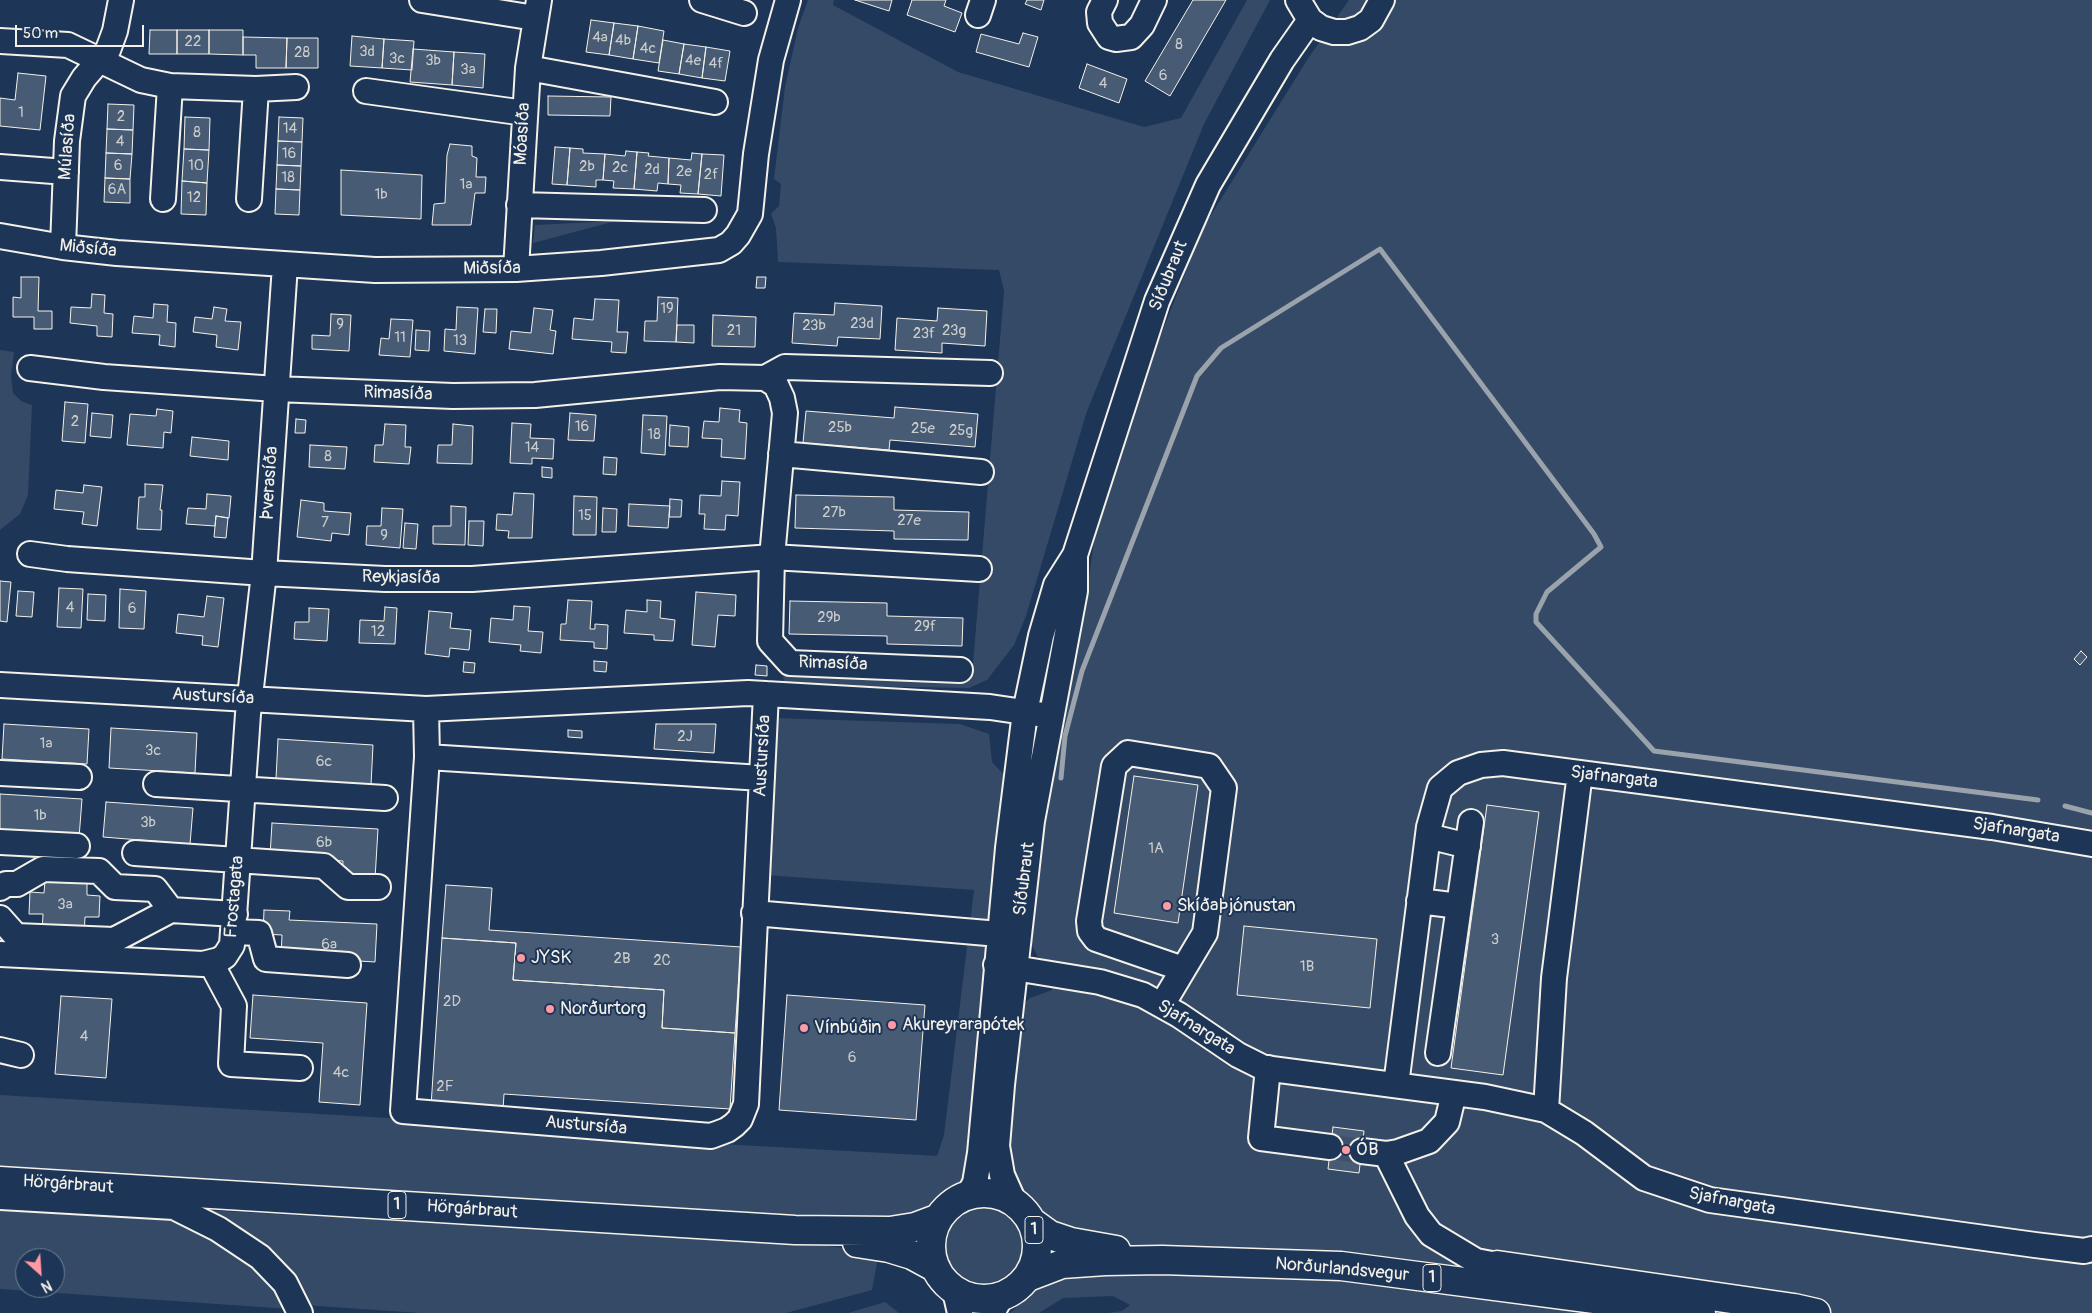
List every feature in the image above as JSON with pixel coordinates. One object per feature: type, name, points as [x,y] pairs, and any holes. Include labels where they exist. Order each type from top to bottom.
[{"type":"highway","name":"Hörgárbraut","points":[[0,1181],[795,1230],[890,1231],[915,1227],[939,1218]]},
{"type":"highway","name":"Norðurlandsvegur","points":[[1162,1260],[1071,1242],[1050,1235],[1023,1212],[992,1194],[968,1196],[952,1204],[939,1218],[932,1234],[932,1252],[936,1268],[958,1302],[977,1299],[996,1305],[1028,1277],[1062,1264],[1162,1260],[1340,1266],[1701,1313]]},
{"type":"highway","name":"1","points":[[1023,1212],[1036,1236],[1037,1250],[1034,1264],[1028,1277]]},
{"type":"highway","name":"Hörgárbraut","points":[[795,1230],[842,1241],[889,1248],[912,1255],[936,1268]]},
{"type":"highway","points":[[1497,1266],[1784,1306],[1816,1313]]},
{"type":"street","name":"Múlasíða","points":[[63,247],[69,114],[74,96],[84,78],[108,50],[115,31],[121,0]]},
{"type":"street","points":[[422,0],[537,9]]},
{"type":"street","points":[[702,0],[744,14]]},
{"type":"street","name":"Miðsíða","points":[[0,236],[63,247],[285,265],[375,270],[516,269],[704,253],[719,250],[732,243],[745,226],[750,214],[756,154],[771,60],[788,0]]},
{"type":"street","points":[[1105,0],[1099,12],[1100,23],[1109,37],[1116,39],[1131,37],[1142,25],[1154,0]]},
{"type":"street","points":[[1304,10],[1321,28],[1334,32],[1347,32],[1360,28],[1371,20],[1382,0]]},
{"type":"street","name":"Móasíða","points":[[516,269],[528,68],[537,9]]},
{"type":"street","name":"Síðubraut","points":[[1023,1212],[1002,1175],[997,1146],[1006,967],[1000,934],[1025,712],[1041,636],[1056,585],[1075,555],[1157,301],[1208,185],[1282,60],[1304,10]]},
{"type":"street","points":[[0,41],[68,45],[142,80],[170,86],[256,89],[296,87]]},
{"type":"street","points":[[528,68],[715,102]]},
{"type":"street","points":[[163,199],[170,86]]},
{"type":"street","points":[[249,199],[256,89]]},
{"type":"street","points":[[366,91],[525,113]]},
{"type":"street","points":[[0,167],[66,172]]},
{"type":"street","points":[[519,205],[704,210]]},
{"type":"street","name":"Þverasíða","points":[[249,700],[264,573],[285,265]]},
{"type":"street","points":[[765,378],[785,366],[990,373]]},
{"type":"street","name":"Rimasíða","points":[[30,368],[104,377],[276,389],[453,396],[535,395],[720,377],[765,378],[776,385],[786,413],[772,557],[770,641],[790,663],[960,670]]},
{"type":"street","points":[[782,454],[981,472]]},
{"type":"street","name":"Reykjasíða","points":[[30,554],[67,559],[264,573],[385,579],[472,579],[772,557]]},
{"type":"street","name":"Síðubraut","points":[[968,1196],[974,1183],[980,1153],[1006,967],[1075,591],[1075,555]]},
{"type":"street","points":[[772,557],[979,569]]},
{"type":"street","name":"Austursíða","points":[[0,684],[426,709],[766,694],[990,707],[1051,716]]},
{"type":"street","name":"Austursíða","points":[[426,709],[427,756],[403,1112],[711,1136],[728,1130],[740,1119],[746,1104],[766,694]]},
{"type":"street","name":"Frostagata","points":[[212,963],[219,960],[229,950],[235,923],[249,700]]},
{"type":"street","points":[[1162,1005],[1205,934],[1224,788],[1209,766],[1128,753],[1114,766],[1089,921],[1090,931],[1096,939],[1183,969]]},
{"type":"street","points":[[427,756],[762,778]]},
{"type":"street","name":"Sjafnargata","points":[[1396,1085],[1428,836],[1440,788],[1458,773],[1481,765],[1503,763],[1992,827],[2092,844]]},
{"type":"street","points":[[0,773],[79,777]]},
{"type":"street","points":[[1546,1110],[1554,978],[1580,773]]},
{"type":"street","points":[[156,784],[384,798]]},
{"type":"street","points":[[1438,1053],[1471,822]]},
{"type":"street","points":[[1428,836],[1468,846]]},
{"type":"street","points":[[0,842],[77,846]]},
{"type":"street","points":[[135,853],[324,866],[348,887],[378,887]]},
{"type":"street","points":[[0,888],[6,884],[17,884],[43,870],[99,871],[115,887],[155,889],[172,910]]},
{"type":"street","points":[[1420,902],[1459,906]]},
{"type":"street","points":[[0,918],[16,936],[114,940],[172,910],[235,923],[259,933],[266,959],[348,965]]},
{"type":"street","points":[[754,913],[1000,934]]},
{"type":"street","points":[[0,954],[212,963],[234,1006],[231,1064],[300,1068]]},
{"type":"street","name":"Sjafnargata","points":[[1006,967],[1100,982],[1143,995],[1162,1005],[1238,1054],[1268,1068],[1454,1093],[1546,1110],[1584,1133],[1644,1178],[1710,1200],[2035,1245],[2084,1251],[2092,1249]]},
{"type":"street","points":[[1406,1010],[1444,1014]]},
{"type":"street","points":[[1268,1068],[1261,1138],[1330,1147]]},
{"type":"street","points":[[1362,1152],[1386,1154],[1412,1148],[1429,1141],[1441,1130],[1452,1111],[1454,1093]]},
{"type":"street","points":[[1386,1154],[1417,1216],[1431,1234],[1447,1246],[1476,1261],[1497,1266]]},
{"type":"street","points":[[0,1197],[174,1207],[218,1229],[260,1257],[285,1283],[300,1313]]},
{"type":"shaded area","points":[[808,0],[834,0],[833,5],[958,72],[1144,127],[1181,118],[1247,0],[1270,0],[1204,124],[1087,411],[1026,616],[1014,645],[987,680],[969,688],[784,685],[783,671],[972,676],[1004,291],[999,270],[778,262],[776,228],[771,214],[779,206],[781,184],[774,179],[785,87],[798,28]]},
{"type":"shaded area","points":[[1349,0],[2092,0],[2092,1313],[1108,1313],[1122,1311],[1130,1305],[1113,1296],[1063,1298],[1039,1313],[1010,1313],[1050,1278],[1093,1269],[1127,1274],[1131,1246],[1059,1228],[1034,1210],[1016,1185],[1006,1148],[1017,1011],[1030,998],[1052,990],[1054,965],[1038,957],[1028,938],[1046,804],[1085,605],[1097,520],[1148,368],[1203,228],[1307,60]]},
{"type":"shaded area","points":[[616,221],[533,243],[535,225]]},
{"type":"shaded area","points":[[0,350],[14,352],[11,376],[13,393],[21,401],[32,405],[28,495],[20,514],[0,530]]},
{"type":"shaded area","points":[[774,718],[960,724],[989,734],[992,762],[1010,781],[973,1160],[961,1184],[916,1216],[874,1223],[0,1167],[0,1095],[388,1118],[723,1144],[937,1156],[944,1135],[974,890],[765,875]]},
{"type":"shaded area","points":[[0,1202],[171,1212],[213,1231],[279,1288],[289,1309],[65,1293],[65,1248],[15,1248],[15,1290],[0,1289]]},
{"type":"shaded area","points":[[983,1205],[999,1208],[1013,1217],[1022,1231],[1025,1247],[1022,1263],[1013,1277],[999,1286],[983,1289],[967,1286],[953,1277],[944,1263],[941,1247],[944,1231],[953,1217],[967,1208]]},
{"type":"shaded area","points":[[205,1210],[809,1244],[879,1252],[872,1290],[786,1313],[420,1313],[302,1305]]},
{"type":"shaded area","points":[[885,1302],[899,1313],[848,1313]]},
{"type":"building","points":[[855,0],[892,0],[889,11]]},
{"type":"building","points":[[912,0],[946,0],[944,6],[962,13],[955,32],[907,15]]},
{"type":"building","points":[[1027,0],[1044,0],[1041,10],[1025,4]]},
{"type":"building","points":[[1193,0],[1226,0],[1170,96],[1145,81]]},
{"type":"building","points":[[591,20],[614,23],[609,55],[586,52]]},
{"type":"building","points":[[614,23],[638,26],[633,59],[609,55]]},
{"type":"building","points":[[638,26],[664,31],[659,63],[633,59]]},
{"type":"building","points":[[150,30],[177,30],[177,54],[149,54]]},
{"type":"building","points":[[177,30],[209,30],[209,54],[177,54]]},
{"type":"building","points":[[209,30],[243,30],[243,55],[209,54]]},
{"type":"building","points":[[1023,33],[1038,37],[1029,67],[976,52],[981,34],[1019,44]]},
{"type":"building","points":[[352,36],[384,39],[382,68],[350,66]]},
{"type":"building","points":[[243,37],[287,38],[286,68],[256,68],[256,55],[243,55]]},
{"type":"building","points":[[287,38],[318,38],[318,68],[286,68]]},
{"type":"building","points":[[384,39],[414,41],[412,70],[382,68]]},
{"type":"building","points":[[663,40],[684,44],[679,74],[658,71]]},
{"type":"building","points":[[684,44],[706,47],[702,78],[679,74]]},
{"type":"building","points":[[706,47],[730,51],[725,81],[702,78]]},
{"type":"building","points":[[413,49],[454,52],[452,85],[410,82]]},
{"type":"building","points":[[454,52],[485,54],[483,88],[452,85]]},
{"type":"building","points":[[1087,64],[1127,79],[1119,103],[1079,88]]},
{"type":"building","points":[[18,73],[46,76],[40,130],[0,126],[0,98],[15,100]]},
{"type":"building","points":[[548,96],[611,97],[610,116],[548,115]]},
{"type":"building","points":[[108,104],[134,105],[133,130],[107,129]]},
{"type":"building","points":[[185,117],[210,118],[209,150],[184,149]]},
{"type":"building","points":[[279,117],[303,118],[302,142],[278,141]]},
{"type":"building","points":[[107,129],[133,130],[132,154],[106,153]]},
{"type":"building","points":[[278,141],[302,142],[301,166],[277,165]]},
{"type":"building","points":[[450,144],[472,146],[472,156],[477,158],[476,177],[486,177],[485,193],[475,193],[471,225],[432,225],[434,204],[445,203],[447,155]]},
{"type":"building","points":[[555,147],[570,148],[567,185],[552,184]]},
{"type":"building","points":[[570,148],[583,149],[583,153],[605,154],[603,180],[596,180],[596,187],[567,185]]},
{"type":"building","points":[[184,149],[209,150],[207,183],[182,181]]},
{"type":"building","points":[[626,151],[637,152],[634,189],[613,188],[614,181],[603,180],[605,154],[625,156]]},
{"type":"building","points":[[637,152],[649,153],[648,156],[669,158],[668,184],[658,183],[657,191],[634,189]]},
{"type":"building","points":[[106,153],[132,154],[130,179],[105,178]]},
{"type":"building","points":[[692,153],[702,154],[698,194],[680,193],[681,185],[668,184],[669,158],[691,160]]},
{"type":"building","points":[[702,154],[724,155],[721,196],[698,194]]},
{"type":"building","points":[[277,165],[301,166],[300,190],[276,189]]},
{"type":"building","points":[[341,170],[422,175],[421,219],[341,215]]},
{"type":"building","points":[[105,178],[130,179],[130,203],[104,202]]},
{"type":"building","points":[[182,181],[207,183],[206,215],[181,214]]},
{"type":"building","points":[[276,189],[300,190],[299,215],[275,214]]},
{"type":"building","points":[[21,277],[39,277],[38,311],[52,311],[52,329],[34,329],[34,317],[13,317],[13,297],[21,298]]},
{"type":"building","points":[[757,277],[766,277],[765,288],[756,288]]},
{"type":"building","points":[[92,294],[105,295],[104,313],[113,314],[112,337],[97,336],[97,326],[70,323],[71,307],[91,308]]},
{"type":"building","points":[[658,297],[678,298],[676,342],[644,341],[645,321],[657,321]]},
{"type":"building","points":[[595,299],[619,300],[617,332],[628,332],[626,353],[611,352],[612,342],[572,339],[574,318],[593,320]]},
{"type":"building","points":[[835,303],[882,306],[880,339],[838,337],[837,346],[792,343],[794,313],[834,315]]},
{"type":"building","points":[[154,304],[168,305],[167,322],[176,323],[175,347],[159,345],[160,335],[132,333],[134,316],[153,318]]},
{"type":"building","points":[[214,307],[227,309],[225,321],[241,322],[238,350],[216,347],[217,335],[193,332],[195,317],[212,319]]},
{"type":"building","points":[[457,307],[478,308],[475,354],[444,351],[445,329],[456,330]]},
{"type":"building","points":[[534,308],[553,310],[550,330],[556,331],[553,354],[509,349],[511,331],[531,333]]},
{"type":"building","points":[[938,308],[987,311],[985,346],[942,343],[942,353],[895,350],[897,318],[937,321]]},
{"type":"building","points":[[485,309],[497,309],[496,333],[483,332]]},
{"type":"building","points":[[331,314],[351,315],[349,351],[312,349],[312,335],[330,336]]},
{"type":"building","points":[[713,315],[756,317],[755,347],[712,346]]},
{"type":"building","points":[[391,319],[413,320],[410,357],[379,355],[381,338],[389,339]]},
{"type":"building","points":[[677,325],[694,325],[694,343],[676,342]]},
{"type":"building","points":[[416,330],[430,331],[429,351],[415,350]]},
{"type":"building","points":[[65,402],[88,404],[85,443],[62,441]]},
{"type":"building","points":[[895,407],[978,414],[975,447],[890,440],[889,450],[803,443],[806,411],[894,418]]},
{"type":"building","points":[[720,408],[740,410],[739,422],[747,423],[745,459],[721,457],[722,439],[702,438],[704,421],[719,422]]},
{"type":"building","points":[[157,409],[173,411],[171,433],[164,432],[163,448],[127,445],[130,414],[156,416]]},
{"type":"building","points":[[92,413],[113,415],[111,438],[90,436]]},
{"type":"building","points":[[570,413],[596,415],[594,441],[568,440]]},
{"type":"building","points":[[643,415],[667,416],[665,455],[641,453]]},
{"type":"building","points":[[296,419],[306,420],[305,433],[295,433]]},
{"type":"building","points":[[512,423],[531,424],[530,438],[554,439],[553,459],[532,458],[532,464],[510,463]]},
{"type":"building","points":[[385,424],[406,425],[405,447],[411,447],[409,464],[374,462],[375,445],[383,445]]},
{"type":"building","points":[[453,424],[473,426],[472,464],[437,463],[438,445],[452,445]]},
{"type":"building","points":[[670,425],[689,427],[688,447],[669,446]]},
{"type":"building","points":[[192,437],[229,441],[228,460],[190,456]]},
{"type":"building","points":[[310,445],[347,447],[345,469],[309,467]]},
{"type":"building","points":[[604,457],[617,458],[616,475],[603,474]]},
{"type":"building","points":[[542,467],[552,468],[552,478],[542,477]]},
{"type":"building","points":[[722,481],[740,482],[738,516],[726,515],[725,530],[704,529],[705,514],[699,514],[700,495],[721,496]]},
{"type":"building","points":[[145,484],[163,485],[160,510],[162,510],[161,530],[137,529],[139,497],[145,497]]},
{"type":"building","points":[[84,485],[102,487],[97,526],[82,524],[84,512],[54,509],[56,490],[83,493]]},
{"type":"building","points":[[514,493],[534,494],[532,538],[508,538],[509,531],[496,530],[497,514],[512,515]]},
{"type":"building","points":[[207,494],[231,496],[229,518],[216,516],[215,526],[186,524],[188,508],[206,509]]},
{"type":"building","points":[[796,495],[894,497],[894,510],[969,512],[968,540],[894,539],[894,531],[795,528]]},
{"type":"building","points":[[574,496],[597,497],[596,535],[573,535]]},
{"type":"building","points":[[670,499],[682,500],[681,517],[669,517]]},
{"type":"building","points":[[301,500],[324,503],[324,511],[351,513],[349,535],[332,533],[331,541],[297,537]]},
{"type":"building","points":[[629,504],[670,506],[668,528],[628,526]]},
{"type":"building","points":[[451,506],[466,507],[465,545],[433,544],[433,526],[451,526]]},
{"type":"building","points":[[382,508],[403,509],[400,548],[366,545],[367,526],[381,526]]},
{"type":"building","points":[[603,508],[617,509],[616,532],[602,532]]},
{"type":"building","points":[[216,516],[228,518],[226,538],[214,537]]},
{"type":"building","points":[[469,521],[484,521],[483,546],[468,545]]},
{"type":"building","points":[[405,523],[418,524],[416,549],[403,548]]},
{"type":"building","points":[[0,581],[11,582],[7,622],[0,621]]},
{"type":"building","points":[[59,588],[83,589],[81,628],[57,627]]},
{"type":"building","points":[[120,589],[146,591],[144,629],[119,628]]},
{"type":"building","points":[[18,591],[34,592],[32,617],[16,616]]},
{"type":"building","points":[[696,592],[736,595],[735,616],[718,615],[715,647],[692,645]]},
{"type":"building","points":[[88,594],[106,595],[105,621],[87,620]]},
{"type":"building","points":[[207,596],[224,598],[218,647],[202,645],[203,636],[176,633],[178,614],[204,617]]},
{"type":"building","points":[[568,600],[592,601],[590,629],[595,629],[595,624],[608,625],[607,649],[594,648],[594,642],[560,640],[561,624],[566,624]]},
{"type":"building","points":[[647,600],[661,601],[660,618],[675,620],[673,641],[654,640],[654,635],[624,633],[626,610],[647,612]]},
{"type":"building","points":[[790,601],[887,603],[887,616],[963,618],[962,646],[887,644],[887,636],[789,634]]},
{"type":"building","points":[[514,606],[530,607],[528,631],[543,632],[541,653],[520,651],[521,645],[489,642],[491,618],[513,620]]},
{"type":"building","points":[[385,607],[397,608],[395,644],[359,643],[360,620],[384,621]]},
{"type":"building","points":[[309,608],[329,609],[327,641],[294,639],[295,622],[309,622]]},
{"type":"building","points":[[429,611],[452,613],[450,628],[471,630],[469,650],[450,648],[449,657],[425,654]]},
{"type":"building","points":[[2081,651],[2087,657],[2080,665],[2074,659]]},
{"type":"building","points":[[594,661],[607,662],[606,672],[594,671]]},
{"type":"building","points":[[464,662],[475,663],[474,673],[463,672]]},
{"type":"building","points":[[756,665],[767,666],[767,676],[755,675]]},
{"type":"building","points":[[4,724],[89,729],[87,764],[2,759]]},
{"type":"building","points":[[656,724],[716,724],[714,753],[654,749]]},
{"type":"building","points":[[111,728],[197,733],[195,773],[109,768]]},
{"type":"building","points":[[568,730],[582,731],[582,738],[568,737]]},
{"type":"building","points":[[278,739],[373,745],[371,785],[276,779]]},
{"type":"building","points":[[1134,776],[1198,785],[1178,923],[1114,913]]},
{"type":"building","points":[[0,794],[82,799],[79,838],[0,833]]},
{"type":"building","points":[[106,802],[193,808],[190,844],[103,837]]},
{"type":"building","points":[[1487,805],[1539,812],[1503,1075],[1451,1068]]},
{"type":"building","points":[[272,823],[378,829],[375,879],[342,877],[343,861],[270,856]]},
{"type":"building","points":[[45,881],[87,883],[87,895],[100,896],[99,917],[85,917],[84,937],[42,934],[43,914],[29,914],[30,892],[44,893]]},
{"type":"building","name":"Norðurtorg","points":[[446,885],[492,888],[489,930],[741,947],[735,1033],[662,1028],[664,990],[513,980],[516,943],[442,938]]},
{"type":"building","points":[[264,910],[290,911],[289,920],[377,924],[375,962],[281,956],[282,935],[263,934]]},
{"type":"building","points":[[1244,926],[1377,939],[1370,1008],[1237,995]]},
{"type":"building","name":"Norðurtorg","points":[[442,938],[516,943],[513,980],[664,990],[662,1028],[735,1033],[730,1109],[504,1094],[503,1110],[431,1106]]},
{"type":"building","points":[[253,995],[367,1003],[360,1105],[319,1102],[323,1043],[250,1038]]},
{"type":"building","points":[[787,995],[925,1005],[916,1120],[779,1110]]},
{"type":"building","points":[[61,996],[112,999],[106,1078],[55,1074]]},
{"type":"building","points":[[1333,1127],[1364,1131],[1359,1173],[1328,1169]]},
{"type":"waterway","points":[[1061,778],[1065,736],[1082,671],[1197,376],[1221,348],[1380,249],[1594,534],[1601,547],[1547,592],[1536,614],[1536,622],[1654,751],[2038,800]]},
{"type":"waterway","points":[[2065,806],[2092,813]]},
{"type":"tunnel","points":[[1330,1147],[1362,1151]]},
{"type":"place","name":"Skíðaþjónustan","points":[[1167,906]]},
{"type":"place","name":"JYSK","points":[[521,958]]},
{"type":"place","name":"Norðurtorg","points":[[550,1009]]},
{"type":"place","name":"Akureyrarapótek","points":[[892,1025]]},
{"type":"place","name":"Vínbúðin","points":[[804,1028]]},
{"type":"place","name":"ÓB","points":[[1346,1150]]}]
